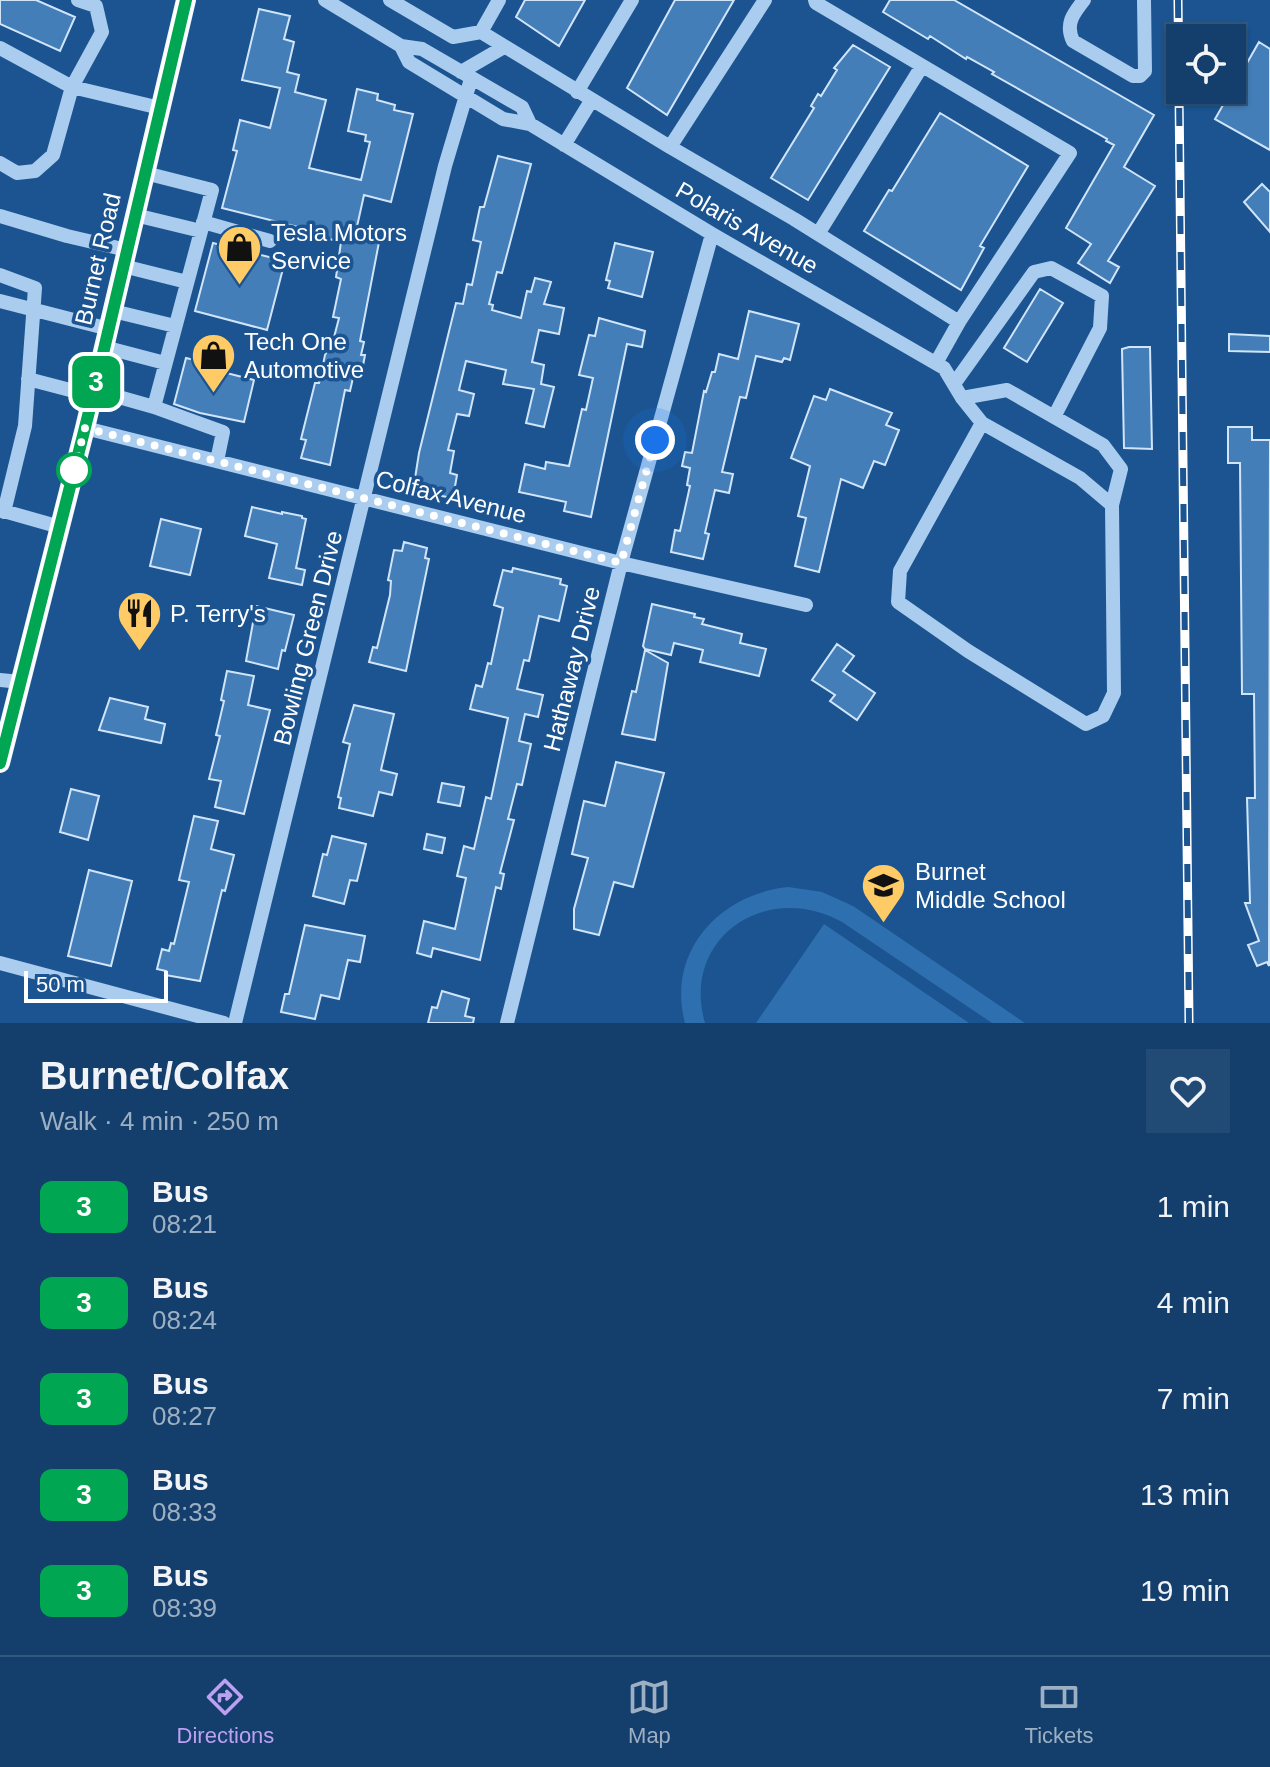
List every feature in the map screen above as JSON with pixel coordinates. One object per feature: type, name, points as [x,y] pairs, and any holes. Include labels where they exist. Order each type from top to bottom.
[{"type":"main road","name":"Burnet Road","points":[[2,749],[10,681],[60,527],[186,0]]},
{"type":"street","points":[[0,163],[17,173],[35,171],[53,155],[72,87],[102,32],[96,6],[78,0]]},
{"type":"street","name":"Polaris Avenue","points":[[325,0],[401,46],[422,49],[522,107],[530,124]]},
{"type":"street","points":[[390,0],[453,37],[481,32],[959,322]]},
{"type":"street","points":[[481,32],[499,0]]},
{"type":"street","points":[[577,92],[632,0]]},
{"type":"street","points":[[670,147],[765,0]]},
{"type":"street","points":[[815,0],[1070,153],[959,322],[940,365],[982,423],[1080,478],[1112,505]]},
{"type":"street","points":[[1084,0],[1070,22],[1069,32],[1073,41],[1133,76],[1140,76],[1145,71],[1144,0]]},
{"type":"street","name":"Polaris Avenue","points":[[401,46],[409,62],[465,97],[503,119],[530,124],[712,234],[940,365]]},
{"type":"street","points":[[466,76],[504,47]]},
{"type":"street","points":[[0,48],[72,87],[160,108]]},
{"type":"street","points":[[818,234],[922,66]]},
{"type":"street","name":"Bowling Green Drive","points":[[235,1023],[445,166],[465,97],[466,76]]},
{"type":"street","points":[[564,145],[591,101]]},
{"type":"street","points":[[145,173],[212,190],[154,407]]},
{"type":"street","points":[[135,215],[270,241]]},
{"type":"street","points":[[0,216],[67,236],[187,282]]},
{"type":"street","name":"Hathaway Drive","points":[[507,1023],[621,563],[712,234]]},
{"type":"street","points":[[954,384],[1034,272],[1051,268],[1102,296],[1100,328],[1054,417]]},
{"type":"street","points":[[0,275],[35,288],[25,426],[2,511],[60,527]]},
{"type":"street","points":[[0,301],[108,329],[165,363]]},
{"type":"street","points":[[108,329],[175,326]]},
{"type":"street","points":[[28,379],[154,407],[223,432],[217,461]]},
{"type":"street","points":[[962,398],[1007,390],[1103,445],[1121,469],[1112,505],[1114,693],[1103,716],[1086,724],[968,651],[898,602],[900,571],[982,423]]},
{"type":"street","name":"Colfax Avenue","points":[[85,428],[621,563],[806,605]]},
{"type":"street","points":[[0,963],[224,1023]]},
{"type":"shaded area","points":[[788,887],[822,892],[853,906],[1025,1023],[992,1023],[842,922],[814,911],[786,908],[760,913],[736,924],[718,942],[705,965],[701,992],[705,1023],[685,1023],[681,997],[683,973],[691,951],[704,931],[720,914],[740,901]]},
{"type":"shaded area","points":[[824,924],[969,1023],[756,1023]]},
{"type":"building","points":[[0,0],[36,0],[75,17],[60,51],[0,24]]},
{"type":"building","points":[[525,0],[585,0],[559,46],[516,17]]},
{"type":"building","points":[[675,0],[734,0],[667,115],[627,88]]},
{"type":"building","points":[[890,0],[954,0],[1154,115],[1124,167],[1155,186],[1108,261],[1119,267],[1110,283],[1078,263],[1091,244],[1066,228],[1114,145],[992,74],[994,72],[883,12]]},
{"type":"building","points":[[259,9],[290,16],[284,39],[294,42],[287,72],[299,75],[295,92],[326,100],[309,168],[361,180],[370,142],[365,141],[366,135],[348,131],[357,89],[378,94],[377,100],[395,105],[394,110],[413,114],[391,202],[364,195],[356,231],[380,237],[360,341],[364,342],[361,355],[365,355],[362,371],[355,369],[350,391],[345,390],[330,465],[301,458],[306,440],[301,439],[315,383],[319,383],[325,355],[332,345],[339,318],[333,317],[341,279],[336,277],[341,242],[317,236],[318,232],[222,208],[237,151],[233,150],[240,120],[270,128],[280,88],[242,80]]},
{"type":"building","points":[[1259,42],[1270,49],[1270,150],[1215,119],[1224,104],[1246,104],[1246,65]]},
{"type":"building","points":[[853,45],[890,67],[808,200],[771,178],[814,108],[811,106],[818,94],[821,96],[837,70],[834,68]]},
{"type":"building","points":[[940,113],[1028,166],[980,246],[984,248],[961,290],[864,231]]},
{"type":"building","points":[[498,156],[531,164],[502,273],[497,272],[489,304],[493,305],[492,310],[521,318],[527,291],[531,292],[535,278],[551,282],[544,304],[564,308],[559,334],[539,330],[532,362],[544,365],[541,384],[554,387],[544,427],[526,423],[534,389],[503,384],[506,370],[466,361],[459,390],[474,394],[469,416],[457,414],[448,450],[454,451],[450,473],[457,475],[453,498],[413,491],[419,453],[456,303],[463,304],[467,284],[472,285],[481,242],[473,240],[480,207],[484,207]]},
{"type":"building","points":[[1262,184],[1270,192],[1270,232],[1244,202]]},
{"type":"building","name":"Tesla Motors Service","points":[[213,243],[285,261],[267,330],[195,311]]},
{"type":"building","points":[[615,243],[653,252],[642,297],[608,288],[610,281],[606,280]]},
{"type":"building","points":[[1040,289],[1063,303],[1027,362],[1004,348]]},
{"type":"building","points":[[749,311],[799,324],[790,360],[784,358],[782,362],[756,356],[746,398],[740,397],[722,472],[733,474],[729,493],[715,490],[705,533],[709,534],[703,559],[671,552],[675,530],[680,531],[690,486],[687,485],[690,468],[682,466],[685,452],[692,453],[704,391],[712,372],[715,372],[719,354],[738,359]]},
{"type":"building","points":[[599,318],[645,331],[642,347],[627,344],[591,517],[564,511],[566,502],[519,492],[525,464],[545,469],[546,462],[569,466],[582,409],[586,410],[593,378],[579,375],[589,335],[595,336]]},
{"type":"building","points":[[1229,334],[1270,336],[1270,352],[1229,351]]},
{"type":"building","points":[[1150,347],[1152,449],[1124,448],[1122,349]]},
{"type":"building","name":"Tech One Automotive","points":[[186,358],[212,364],[211,369],[254,380],[244,422],[174,404]]},
{"type":"building","points":[[830,389],[892,413],[886,425],[899,430],[885,465],[874,461],[863,488],[841,479],[819,572],[795,566],[806,518],[798,516],[810,466],[791,458],[814,396],[826,400]]},
{"type":"building","points":[[1228,427],[1252,427],[1252,440],[1270,440],[1269,966],[1267,962],[1257,966],[1248,945],[1259,941],[1245,903],[1250,903],[1247,798],[1255,798],[1254,694],[1242,694],[1240,463],[1228,463]]},
{"type":"building","points":[[252,507],[306,519],[296,568],[305,570],[302,585],[269,578],[277,544],[245,536]]},
{"type":"building","points":[[161,519],[201,529],[190,575],[150,566]]},
{"type":"building","points":[[404,542],[427,548],[425,558],[429,559],[406,671],[369,662],[373,647],[377,648],[390,595],[391,581],[388,580],[394,550],[402,551]]},
{"type":"building","points":[[513,568],[561,579],[560,584],[567,586],[559,621],[539,616],[529,661],[524,660],[517,689],[543,695],[538,717],[525,714],[519,741],[531,744],[522,785],[517,784],[508,819],[514,820],[500,873],[504,874],[501,889],[496,887],[480,960],[433,948],[431,957],[417,953],[424,921],[455,929],[466,878],[457,876],[464,846],[474,849],[486,797],[491,799],[508,718],[470,709],[476,685],[482,687],[488,663],[491,664],[503,608],[494,605],[503,570],[512,572]]},
{"type":"building","points":[[652,604],[695,614],[694,617],[704,619],[702,624],[742,634],[740,643],[766,649],[759,676],[700,662],[703,650],[674,643],[671,655],[645,649],[643,646]]},
{"type":"building","points":[[256,606],[294,615],[278,669],[246,661]]},
{"type":"building","points":[[837,644],[854,656],[843,671],[875,693],[857,720],[830,701],[835,695],[812,680]]},
{"type":"building","points":[[645,650],[668,663],[655,740],[622,734],[632,691],[636,692]]},
{"type":"building","points":[[227,671],[254,676],[248,705],[270,710],[244,814],[215,807],[221,781],[209,779],[220,736],[216,735]]},
{"type":"building","points":[[110,698],[148,707],[145,719],[165,724],[161,743],[99,730]]},
{"type":"building","points":[[354,705],[394,714],[381,770],[397,774],[392,795],[379,792],[373,816],[339,808],[341,798],[338,797],[350,744],[343,742]]},
{"type":"building","points":[[616,762],[664,773],[633,887],[614,882],[599,935],[574,929],[574,909],[588,858],[572,854],[584,801],[605,806]]},
{"type":"building","points":[[442,783],[464,787],[460,806],[438,802]]},
{"type":"building","points":[[71,789],[99,796],[88,840],[60,832]]},
{"type":"building","points":[[194,816],[218,821],[211,849],[234,855],[225,891],[222,890],[200,981],[165,975],[166,971],[157,969],[162,949],[169,951],[171,943],[174,944],[189,882],[179,880]]},
{"type":"building","points":[[427,834],[445,838],[442,853],[424,849]]},
{"type":"building","points":[[332,836],[366,844],[357,881],[350,880],[344,904],[313,896],[323,854],[327,855]]},
{"type":"building","points":[[89,870],[132,881],[111,966],[68,956]]},
{"type":"building","points":[[305,925],[365,936],[360,962],[348,960],[339,999],[321,995],[315,1019],[281,1012],[285,994],[289,994]]},
{"type":"building","points":[[442,991],[469,999],[465,1016],[474,1018],[473,1023],[428,1023],[432,1007],[437,1008]]},
{"type":"railway","points":[[1178,0],[1189,1023]]},
{"type":"bus line","name":"3","points":[[0,763],[93,396],[186,0]]},
{"type":"place","name":"Tesla Motors Service","points":[[240,286]]},
{"type":"place","name":"Tech One Automotive","points":[[213,395]]},
{"type":"place","name":"P. Terry's","points":[[139,653]]},
{"type":"place","name":"Burnet Middle School","points":[[884,925]]},
{"type":"route","points":[[74,470],[85,428],[621,563],[655,440]]}]
